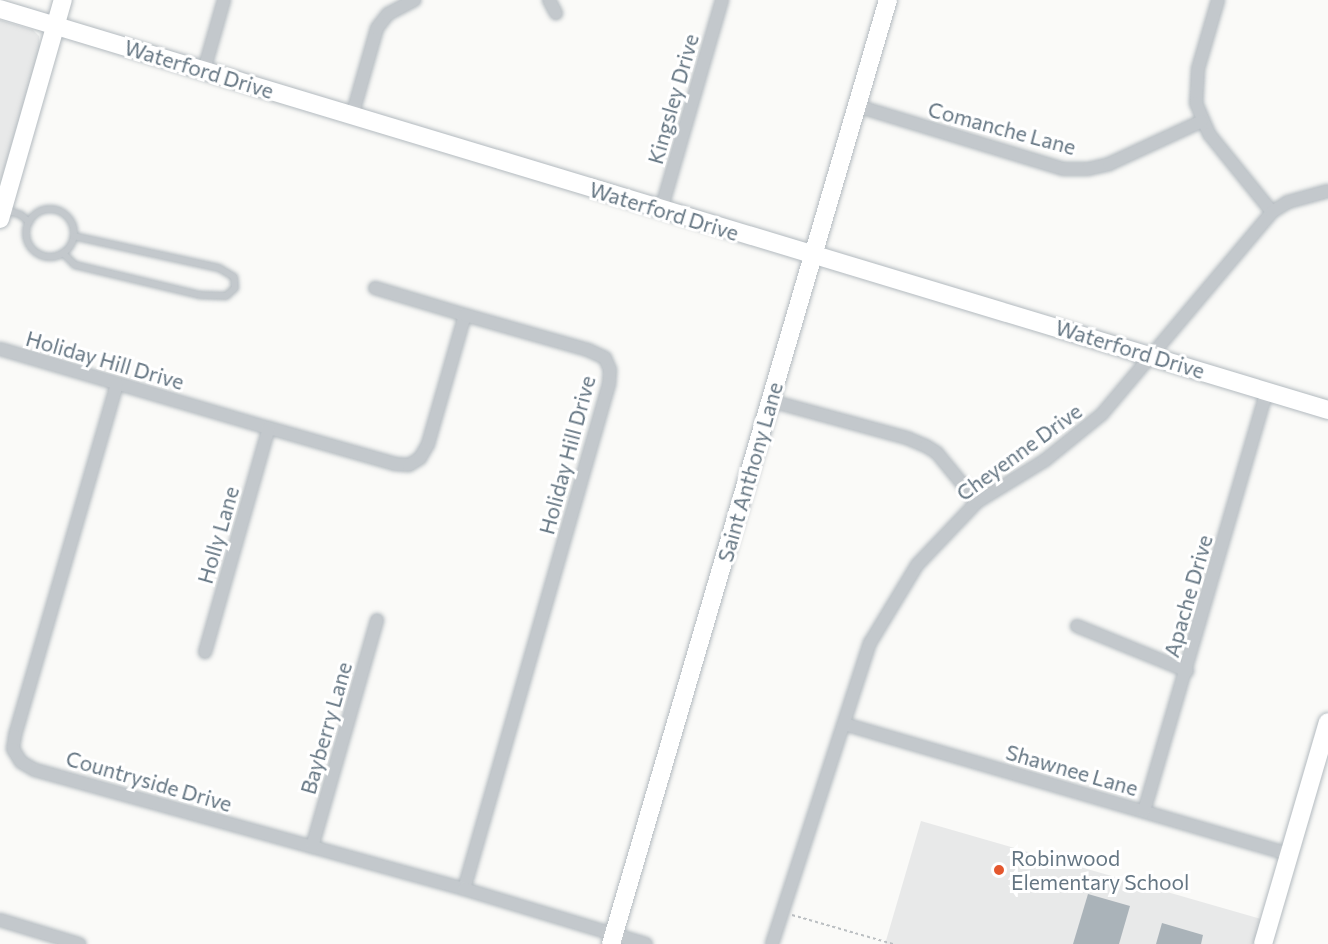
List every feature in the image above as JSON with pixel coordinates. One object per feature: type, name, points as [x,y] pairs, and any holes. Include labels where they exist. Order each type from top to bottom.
[{"type":"street","points":[[1,214],[5,182],[63,0]]},
{"type":"street","points":[[204,70],[224,0]]},
{"type":"street","points":[[352,116],[377,28],[388,14],[414,0]]},
{"type":"street","points":[[549,0],[556,13]]},
{"type":"street","name":"Kingsley Drive","points":[[661,210],[722,0]]},
{"type":"street","name":"Saint Anthony Lane","points":[[613,940],[888,0]]},
{"type":"street","points":[[1218,0],[1198,69],[1195,87],[1196,103],[1209,134],[1272,212]]},
{"type":"street","name":"Waterford Drive","points":[[0,9],[814,256],[1150,354],[1328,410]]},
{"type":"street","name":"Comanche Lane","points":[[857,106],[1062,169],[1088,169],[1109,164],[1202,121]]},
{"type":"street","name":"Cheyenne Drive","points":[[772,944],[870,644],[917,565],[977,502],[1044,461],[1102,414],[1150,354],[1272,212],[1288,202],[1327,188]]},
{"type":"street","points":[[375,288],[465,315]]},
{"type":"street","name":"Holiday Hill Drive","points":[[0,350],[395,464],[409,465],[420,458],[428,444],[465,315],[588,350],[604,358],[610,370],[609,384],[464,889]]},
{"type":"street","name":"Countryside Drive","points":[[117,384],[13,749],[21,762],[35,770],[464,889],[613,940],[646,944]]},
{"type":"street","name":"Apache Drive","points":[[1144,812],[1267,391]]},
{"type":"street","points":[[771,401],[907,438],[926,446],[938,453],[977,502]]},
{"type":"street","name":"Holly Lane","points":[[205,652],[269,428]]},
{"type":"street","name":"Bayberry Lane","points":[[312,847],[377,620]]},
{"type":"street","points":[[1077,626],[1187,671]]},
{"type":"street","points":[[1263,944],[1328,722]]},
{"type":"street","name":"Shawnee Lane","points":[[844,724],[1288,854]]},
{"type":"street","points":[[0,920],[79,944]]},
{"type":"lane","points":[[55,209],[68,217],[74,236],[70,246],[63,253],[50,257],[36,251],[27,238],[29,222],[40,211],[55,209]]},
{"type":"lane","points":[[1,214],[21,215],[29,222]]},
{"type":"lane","points":[[63,253],[75,265],[200,295],[226,296],[235,288],[234,277],[219,268],[74,236]]},
{"type":"path","points":[[783,913],[893,944]]},
{"type":"shaded area","points":[[0,20],[33,30],[39,36],[40,47],[0,184]]},
{"type":"shaded area","name":"Robinwood Elementary School","points":[[921,821],[1261,919],[1254,944],[885,944]]},
{"type":"building","points":[[1088,894],[1130,906],[1119,944],[1073,944]]},
{"type":"building","points":[[1162,923],[1203,935],[1201,944],[1156,944]]},
{"type":"place","name":"Robinwood Elementary School","points":[[999,870]]}]
